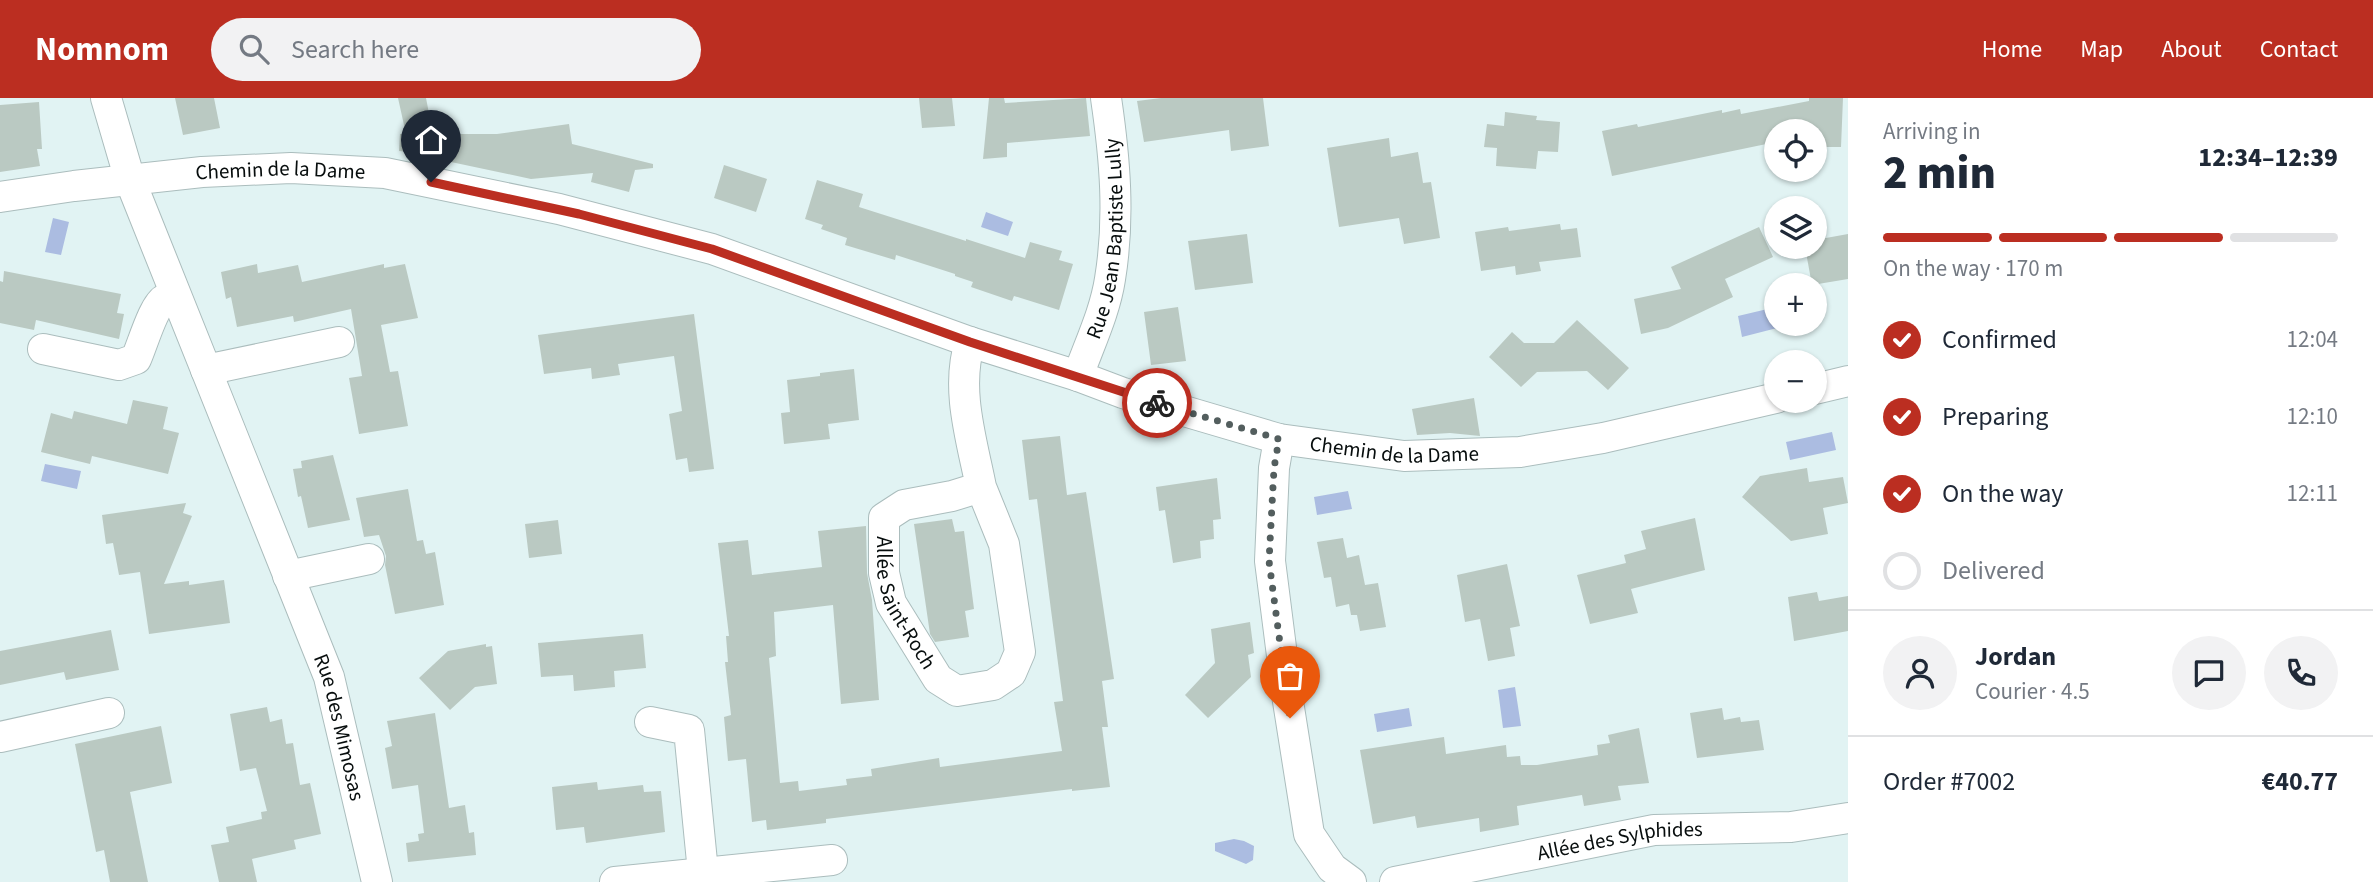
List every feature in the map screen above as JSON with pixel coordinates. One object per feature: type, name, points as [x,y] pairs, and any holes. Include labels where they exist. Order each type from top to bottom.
[{"type":"street","name":"Rue des Mimosas","points":[[106,98],[130,180],[329,677],[377,882]]},
{"type":"street","name":"Rue Jean Baptiste Lully","points":[[1078,376],[1110,282],[1116,218],[1115,157],[1106,98]]},
{"type":"street","name":"Chemin de la Dame","points":[[0,197],[194,173],[291,168],[385,173],[510,198],[712,249],[970,342],[1123,393],[1279,439],[1404,456],[1520,452],[1603,438],[1764,401]]},
{"type":"street","points":[[43,349],[119,365],[135,359],[148,333],[155,309],[166,299],[176,298]]},
{"type":"street","points":[[206,370],[339,342]]},
{"type":"street","name":"Allée Saint-Roch","points":[[970,342],[963,393],[981,487],[1004,544],[1020,652],[1012,673],[993,685],[957,691],[938,679],[891,603],[884,573],[884,518],[904,505],[952,496],[981,487]]},
{"type":"street","points":[[1827,386],[1848,381]]},
{"type":"street","points":[[1279,439],[1274,468],[1269,561],[1309,834],[1332,868],[1351,882]]},
{"type":"street","points":[[288,576],[369,559]]},
{"type":"street","points":[[0,737],[109,713]]},
{"type":"street","points":[[650,722],[689,730],[703,872]]},
{"type":"street","name":"Allée des Sylphides","points":[[1395,882],[1654,830],[1791,827],[1848,818]]},
{"type":"street","points":[[615,882],[832,860]]},
{"type":"water","points":[[986,212],[1013,222],[1008,236],[981,227]]},
{"type":"water","points":[[53,218],[69,222],[61,255],[45,252]]},
{"type":"water","points":[[1764,310],[1764,331],[1742,337],[1738,316]]},
{"type":"water","points":[[1832,432],[1836,450],[1790,460],[1786,442]]},
{"type":"water","points":[[45,464],[81,471],[77,489],[41,481]]},
{"type":"water","points":[[1348,491],[1352,509],[1317,515],[1314,497]]},
{"type":"water","points":[[1515,687],[1521,726],[1503,728],[1498,690]]},
{"type":"water","points":[[1409,708],[1412,726],[1377,732],[1374,714]]},
{"type":"water","points":[[1234,839],[1254,846],[1253,860],[1246,864],[1215,851],[1215,843]]},
{"type":"building","points":[[175,98],[214,98],[220,128],[183,135]]},
{"type":"building","points":[[398,98],[426,98],[433,134],[497,134],[569,124],[572,144],[653,164],[653,168],[635,170],[629,192],[591,182],[593,173],[531,179],[451,162],[452,156],[399,151],[400,134],[406,134]]},
{"type":"building","points":[[919,98],[952,98],[955,126],[922,128]]},
{"type":"building","points":[[989,98],[1004,98],[1005,103],[1086,98],[1090,136],[1007,143],[1007,157],[983,159]]},
{"type":"building","points":[[1161,98],[1263,98],[1269,146],[1231,151],[1229,130],[1144,142],[1137,101]]},
{"type":"building","points":[[1809,98],[1843,98],[1841,147],[1827,147],[1827,119],[1764,119],[1764,144],[1612,176],[1602,131],[1637,124],[1638,127],[1722,110],[1722,113],[1740,109],[1741,114],[1809,101]]},
{"type":"building","points":[[39,102],[42,149],[37,149],[40,166],[0,172],[0,105]]},
{"type":"building","points":[[1505,112],[1537,116],[1536,120],[1560,122],[1558,152],[1538,151],[1536,169],[1496,166],[1497,148],[1484,147],[1487,124],[1504,126]]},
{"type":"building","points":[[1389,138],[1391,157],[1418,152],[1423,183],[1431,182],[1440,238],[1404,244],[1399,218],[1339,227],[1327,148]]},
{"type":"building","points":[[724,165],[767,179],[756,212],[714,198]]},
{"type":"building","points":[[817,180],[863,194],[859,207],[966,241],[1025,258],[1030,242],[1062,251],[1059,260],[1073,264],[1059,310],[1014,296],[1012,301],[971,287],[973,282],[955,274],[896,255],[895,260],[845,245],[847,238],[821,229],[823,225],[805,219]]},
{"type":"building","points":[[1560,224],[1561,230],[1577,228],[1581,257],[1539,262],[1541,271],[1516,275],[1515,266],[1481,271],[1475,232],[1508,227],[1509,231]]},
{"type":"building","points":[[1759,227],[1764,238],[1764,259],[1769,259],[1725,279],[1733,297],[1668,328],[1641,334],[1634,299],[1681,289],[1671,267]]},
{"type":"building","points":[[1247,234],[1253,283],[1195,290],[1188,241]]},
{"type":"building","points":[[1848,234],[1848,279],[1827,282],[1827,273],[1810,273],[1807,259],[1827,259],[1827,238]]},
{"type":"building","points":[[257,264],[258,273],[298,265],[302,282],[384,264],[384,268],[405,264],[418,318],[381,325],[390,372],[398,371],[408,426],[359,434],[349,378],[362,376],[351,309],[294,322],[293,316],[237,327],[231,297],[226,299],[221,272]]},
{"type":"building","points":[[4,271],[121,294],[117,313],[124,314],[119,339],[36,320],[34,330],[0,323],[0,281],[3,282]]},
{"type":"building","points":[[1178,307],[1186,361],[1151,365],[1144,312]]},
{"type":"building","points":[[694,314],[714,469],[689,472],[687,458],[676,460],[669,414],[682,411],[674,356],[618,364],[620,375],[592,379],[591,368],[544,374],[538,335]]},
{"type":"building","points":[[1577,320],[1629,368],[1608,390],[1587,371],[1537,372],[1521,387],[1489,357],[1512,332],[1524,343],[1554,343]]},
{"type":"building","points":[[854,369],[859,420],[828,424],[830,439],[784,444],[781,413],[790,412],[787,380]]},
{"type":"building","points":[[1474,398],[1480,436],[1450,433],[1417,435],[1412,409]]},
{"type":"building","points":[[133,400],[168,407],[163,429],[179,433],[168,474],[92,456],[90,464],[41,452],[51,413],[72,419],[74,411],[127,424]]},
{"type":"building","points":[[1060,436],[1067,495],[1086,492],[1114,679],[1102,681],[1108,727],[1102,727],[1110,787],[1072,789],[826,819],[826,823],[767,830],[766,820],[752,822],[746,759],[728,761],[724,717],[731,715],[725,662],[728,662],[726,636],[729,636],[718,543],[748,540],[752,575],[822,567],[818,531],[866,526],[867,573],[872,600],[879,700],[841,704],[833,605],[774,612],[776,656],[769,658],[780,783],[798,781],[799,791],[847,785],[846,779],[872,776],[871,769],[939,758],[940,767],[1062,751],[1054,702],[1063,701],[1037,499],[1029,500],[1022,440]]},
{"type":"building","points":[[333,455],[350,520],[308,528],[293,469],[302,468],[301,461]]},
{"type":"building","points":[[1807,468],[1809,482],[1843,477],[1848,503],[1823,508],[1828,534],[1791,541],[1742,497],[1760,476]]},
{"type":"building","points":[[1217,478],[1221,519],[1213,520],[1214,539],[1200,541],[1201,558],[1173,563],[1165,510],[1159,511],[1156,487]]},
{"type":"building","points":[[408,489],[417,541],[423,540],[426,554],[435,552],[444,605],[395,614],[385,565],[386,556],[379,535],[364,537],[356,498]]},
{"type":"building","points":[[186,503],[183,513],[192,516],[164,584],[189,581],[189,585],[224,580],[230,623],[149,634],[140,572],[119,575],[113,543],[106,544],[102,515]]},
{"type":"building","points":[[1695,518],[1705,570],[1631,589],[1638,613],[1590,624],[1577,575],[1626,563],[1624,555],[1646,549],[1641,531]]},
{"type":"building","points":[[952,519],[955,532],[964,531],[974,609],[965,611],[969,637],[935,642],[930,634],[914,524]]},
{"type":"building","points":[[558,520],[562,554],[529,558],[525,524]]},
{"type":"building","points":[[1343,538],[1347,558],[1359,555],[1365,585],[1378,583],[1386,627],[1360,631],[1357,615],[1351,615],[1349,604],[1336,607],[1331,577],[1324,578],[1317,542]]},
{"type":"building","points":[[1507,564],[1520,626],[1510,628],[1515,656],[1488,661],[1480,619],[1465,622],[1457,575]]},
{"type":"building","points":[[1817,592],[1819,601],[1848,596],[1848,631],[1794,641],[1788,597]]},
{"type":"building","points":[[1250,622],[1254,653],[1248,655],[1251,677],[1208,718],[1185,695],[1215,663],[1211,629]]},
{"type":"building","points":[[111,630],[119,670],[66,680],[64,672],[0,685],[0,651]]},
{"type":"building","points":[[643,634],[646,668],[614,671],[615,687],[574,691],[573,675],[541,677],[538,643]]},
{"type":"building","points":[[486,644],[486,647],[492,646],[497,684],[475,687],[450,710],[419,678],[448,651]]},
{"type":"building","points":[[267,707],[270,722],[282,719],[286,744],[293,743],[300,785],[310,783],[321,834],[294,840],[296,849],[252,859],[257,882],[219,882],[211,845],[229,842],[226,827],[262,819],[261,812],[267,811],[256,768],[240,771],[230,714]]},
{"type":"building","points":[[1722,708],[1724,720],[1740,717],[1741,722],[1759,720],[1764,750],[1697,758],[1690,713]]},
{"type":"building","points":[[435,713],[449,808],[465,805],[469,833],[474,832],[476,855],[408,862],[406,843],[419,841],[418,834],[424,833],[418,785],[392,789],[385,748],[392,746],[387,721]]},
{"type":"building","points":[[161,726],[172,783],[130,792],[148,882],[110,882],[104,850],[96,852],[75,744]]},
{"type":"building","points":[[1639,728],[1649,783],[1618,786],[1621,800],[1584,806],[1582,795],[1517,806],[1519,825],[1480,832],[1479,818],[1417,828],[1415,816],[1373,824],[1360,750],[1444,737],[1446,754],[1506,745],[1507,757],[1520,756],[1521,765],[1537,765],[1598,755],[1597,745],[1610,743],[1608,735]]},
{"type":"building","points":[[597,782],[598,790],[643,785],[644,792],[661,791],[665,832],[586,843],[584,827],[556,830],[552,787]]},
{"type":"way so far","points":[[1157,403],[1279,439],[1274,468],[1269,561],[1290,718]]},
{"type":"route","points":[[431,182],[621,224],[712,249],[970,342],[1157,403]]}]
